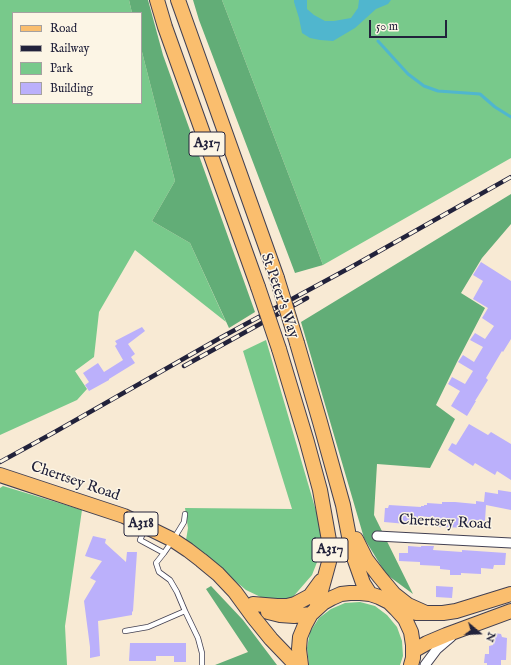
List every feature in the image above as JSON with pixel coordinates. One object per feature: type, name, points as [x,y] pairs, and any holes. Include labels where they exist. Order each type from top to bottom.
[{"type":"main road","name":"St Peter's Way","points":[[157,0],[167,34],[279,349],[320,490],[330,546],[329,562],[314,612],[305,625],[300,637],[299,649],[301,665]]},
{"type":"main road","name":"St Peter's Way","points":[[178,0],[277,278],[343,505],[352,552],[363,583],[370,594]]},
{"type":"main road","name":"Chertsey Road","points":[[0,474],[124,516],[173,540],[202,560],[218,574],[235,592],[271,639],[296,665]]},
{"type":"main road","points":[[343,505],[353,534],[366,558],[379,576],[394,594],[408,605],[426,613]]},
{"type":"main road","points":[[254,604],[287,606],[302,601],[310,596],[326,573]]},
{"type":"main road","name":"Chertsey Road","points":[[235,592],[262,609],[274,614],[294,616],[314,612]]},
{"type":"main road","points":[[314,612],[323,603],[341,594],[360,592],[379,597],[396,609],[405,620],[411,632],[413,645],[413,658],[411,665]]},
{"type":"main road","points":[[396,609],[410,613],[443,613],[456,611],[511,594]]},
{"type":"main road","points":[[413,651],[427,643],[511,612]]},
{"type":"street","name":"Chertsey Road","points":[[377,536],[511,543]]},
{"type":"street","points":[[425,665],[437,649],[448,639],[466,628]]},
{"type":"lane","points":[[185,514],[184,522],[156,563],[159,572],[170,580],[177,592],[198,638],[202,653],[202,665]]},
{"type":"lane","points":[[146,526],[140,540],[164,553]]},
{"type":"lane","points":[[126,631],[148,626],[185,611]]},
{"type":"green space","points":[[0,0],[129,0],[132,12],[12,12],[12,104],[142,104],[142,52],[175,181],[152,221],[190,243],[226,322],[135,250],[99,312],[94,357],[75,371],[87,389],[77,400],[0,435]]},
{"type":"green space","points":[[129,0],[148,0],[163,55],[255,312],[229,328],[190,243],[152,221],[175,181],[142,52],[142,12],[132,12]]},
{"type":"green space","points":[[193,0],[222,0],[323,265],[295,273],[199,20]]},
{"type":"green space","points":[[222,0],[511,0],[511,158],[323,265]]},
{"type":"green space","points":[[511,194],[511,224],[482,258],[461,293],[485,308],[436,405],[455,419],[430,468],[377,464],[374,515],[413,594],[386,574],[364,538],[301,322]]},
{"type":"green space","points":[[266,340],[321,528],[321,552],[312,575],[292,598],[269,601],[246,590],[186,540],[188,528],[185,508],[292,509],[243,351]]},
{"type":"green space","points":[[3,486],[82,510],[65,626],[67,665],[0,665],[0,488]]},
{"type":"green space","points":[[211,586],[243,620],[277,665],[215,665],[248,652],[206,589]]},
{"type":"green space","points":[[360,602],[375,606],[387,615],[397,627],[402,641],[403,656],[400,665],[309,665],[307,648],[310,632],[319,618],[331,609],[345,603]]},
{"type":"water","points":[[294,0],[307,0],[307,9],[314,15],[325,21],[334,21],[351,18],[358,8],[359,0],[391,0],[388,4],[376,9],[355,28],[333,41],[310,38],[302,33]]},
{"type":"building","points":[[481,262],[511,281],[511,339],[486,378],[488,380],[467,416],[451,406],[460,391],[448,384],[452,377],[465,384],[473,371],[458,362],[463,355],[474,362],[483,347],[470,340],[475,333],[485,339],[494,326],[482,318],[488,308],[473,299],[483,281],[473,275]]},
{"type":"building","points":[[142,327],[145,331],[128,344],[135,354],[131,357],[135,363],[89,391],[85,385],[89,382],[83,373],[98,363],[104,372],[123,360],[115,346],[117,344],[115,341]]},
{"type":"building","points":[[469,424],[488,435],[491,432],[511,444],[511,480],[497,471],[495,475],[475,463],[473,466],[448,450],[452,443],[456,445]]},
{"type":"building","points":[[498,490],[511,492],[511,510],[486,505],[485,521],[472,520],[472,528],[439,527],[439,518],[418,516],[418,525],[384,522],[385,508],[388,508],[389,505],[421,507],[427,505],[427,503],[442,504],[442,502],[476,504],[476,501],[484,502],[485,492],[498,494]]},
{"type":"building","points":[[93,536],[106,539],[105,543],[126,562],[127,552],[137,552],[132,615],[98,621],[100,656],[90,658],[84,601],[96,581],[90,578],[102,561],[85,556]]},
{"type":"building","points":[[408,546],[434,546],[433,550],[506,553],[505,565],[494,565],[493,569],[481,568],[481,574],[461,573],[461,575],[450,575],[450,570],[440,569],[440,566],[420,565],[420,562],[399,561],[399,553],[408,553]]},
{"type":"building","points":[[436,586],[453,587],[452,598],[436,597]]},
{"type":"building","points":[[494,633],[501,634],[502,637],[507,638],[506,660],[501,660],[501,665],[487,665],[487,663],[484,663],[485,654],[489,654],[489,646],[493,645]]},
{"type":"building","points":[[130,643],[186,643],[186,662],[174,662],[174,656],[156,656],[156,661],[129,661]]},
{"type":"waterway","points":[[378,41],[408,74],[424,86],[438,91],[480,94],[495,107],[511,117]]},
{"type":"railway","points":[[0,462],[511,177]]},
{"type":"railway","points":[[184,366],[307,298]]}]
